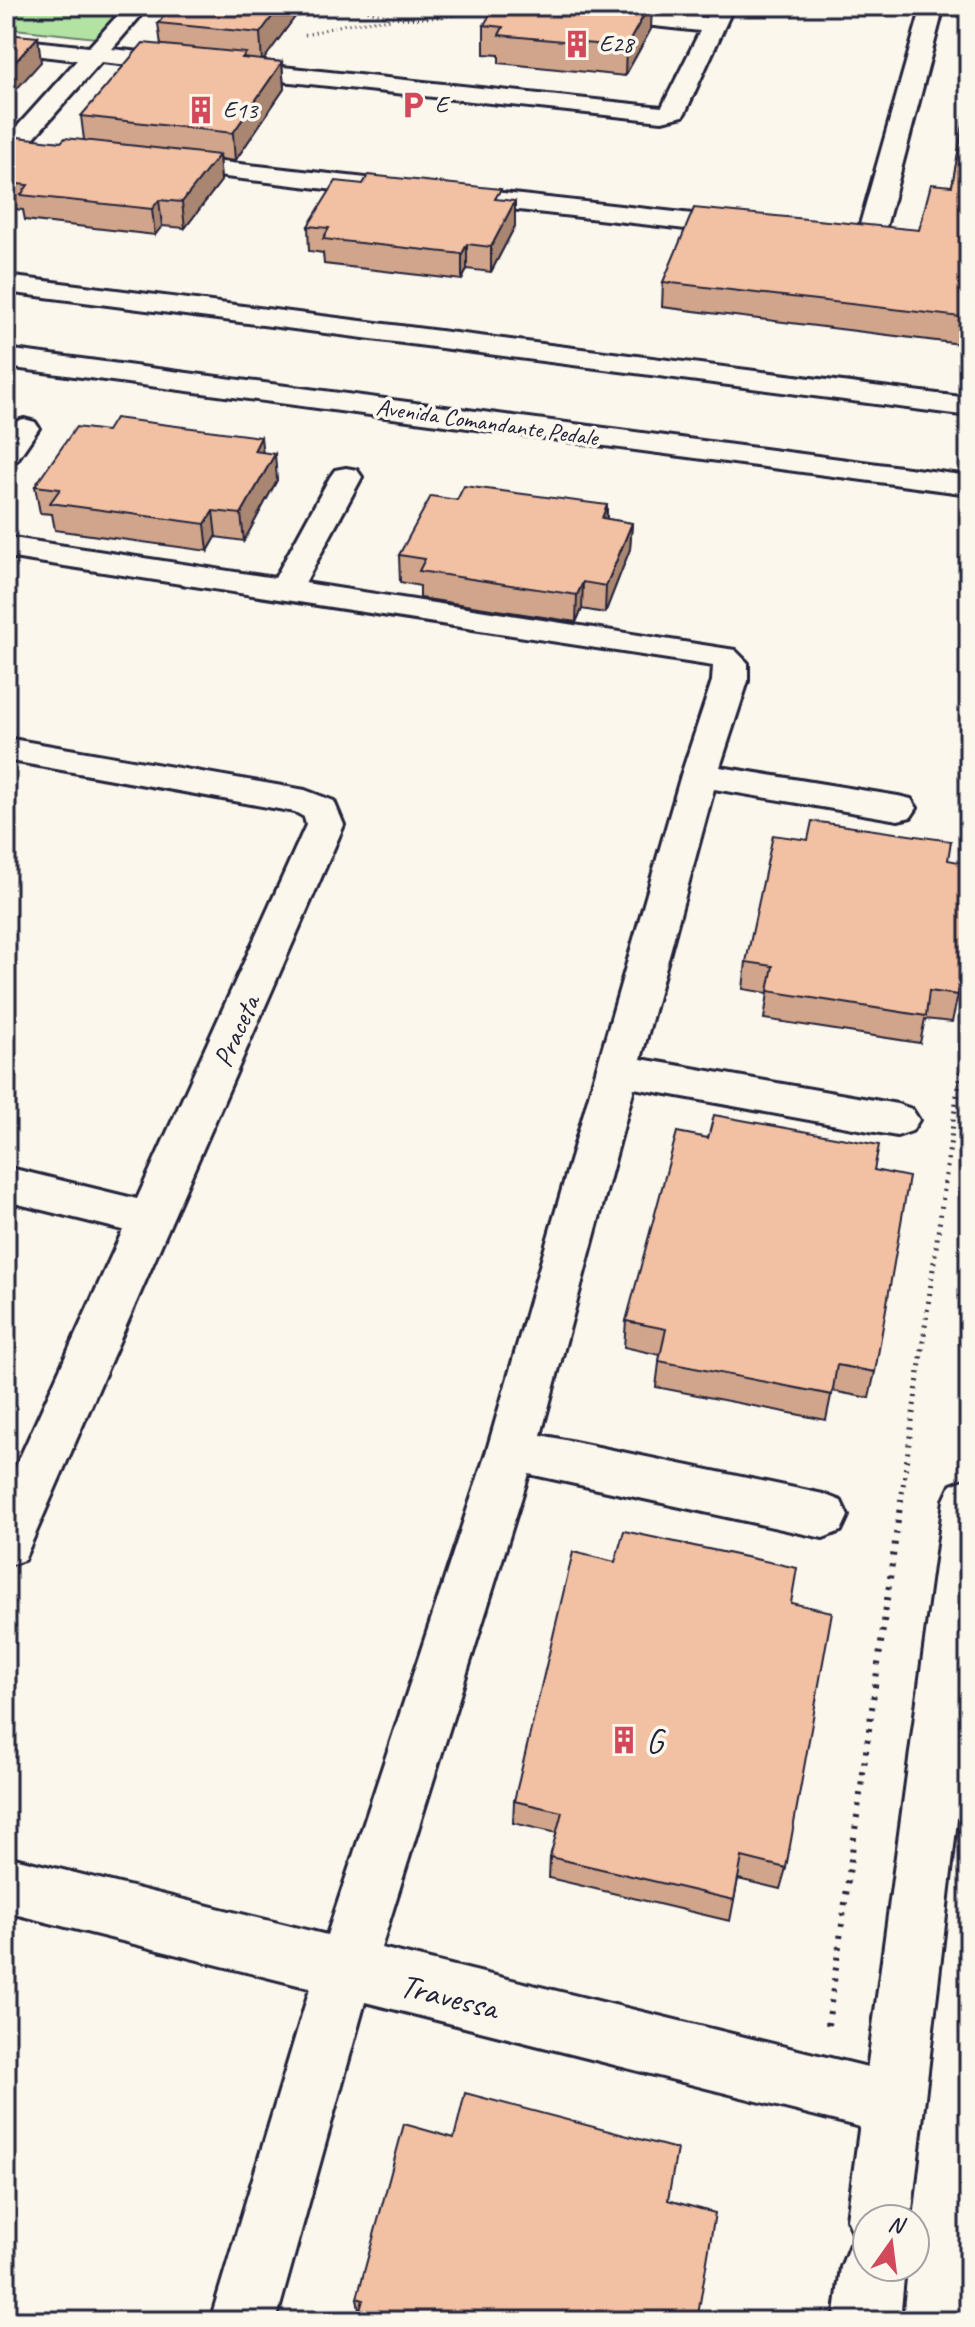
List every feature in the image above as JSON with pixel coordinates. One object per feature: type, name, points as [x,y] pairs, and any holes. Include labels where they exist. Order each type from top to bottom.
[{"type":"street","points":[[8,149],[138,6]]},
{"type":"street","points":[[134,160],[780,231],[866,237],[872,231],[933,6]]},
{"type":"street","points":[[6,45],[662,114],[674,111],[718,16],[533,7]]},
{"type":"street","points":[[8,149],[43,150]]},
{"type":"street","points":[[6,284],[969,407]]},
{"type":"street","name":"Avenida Comandante Pedale","points":[[6,358],[969,485]]},
{"type":"street","points":[[922,401],[969,414]]},
{"type":"street","points":[[6,453],[24,428]]},
{"type":"street","points":[[901,476],[926,479],[969,471]]},
{"type":"street","points":[[286,588],[346,477]]},
{"type":"street","points":[[6,547],[723,657],[731,663],[730,681],[699,775],[512,1450],[345,1970],[243,2321]]},
{"type":"street","name":"Praceta","points":[[6,749],[305,802],[321,810],[325,825],[6,1544]]},
{"type":"street","points":[[699,775],[898,808]]},
{"type":"street","points":[[618,1070],[897,1120]]},
{"type":"street","points":[[6,1184],[152,1220]]},
{"type":"street","points":[[512,1450],[823,1516]]},
{"type":"street","points":[[881,2203],[969,1500]]},
{"type":"street","name":"Travessa","points":[[6,1884],[892,2104]]},
{"type":"street","points":[[867,2321],[871,2283]]},
{"type":"path","points":[[359,6],[369,13],[401,18]]},
{"type":"path","points":[[304,36],[346,24],[533,7]]},
{"type":"path","points":[[819,2087],[969,1008]]},
{"type":"green space","points":[[6,6],[125,6],[96,38],[6,28]]},
{"type":"building","points":[[173,6],[280,6],[260,33],[158,23]]},
{"type":"building","points":[[495,6],[649,6],[626,47],[499,35],[503,27],[484,25]]},
{"type":"building","points":[[6,34],[38,37],[6,72]]},
{"type":"building","points":[[143,43],[246,53],[242,58],[282,62],[233,133],[81,116]]},
{"type":"building","points":[[969,93],[969,318],[663,282],[694,208],[919,230],[931,184],[952,186]]},
{"type":"building","points":[[6,138],[61,142],[65,138],[219,155],[182,202],[159,200],[152,209],[21,195],[28,185],[6,183]]},
{"type":"building","points":[[368,175],[501,189],[495,199],[515,201],[491,247],[467,244],[462,254],[323,239],[329,228],[308,226],[336,181],[363,184]]},
{"type":"building","points":[[115,418],[261,437],[254,451],[275,454],[241,514],[213,511],[205,524],[50,503],[60,489],[35,486],[76,427],[107,431]]},
{"type":"building","points":[[464,486],[607,505],[602,518],[632,523],[606,586],[583,582],[577,595],[419,571],[425,559],[399,555],[431,496],[457,500]]},
{"type":"building","points":[[812,821],[951,841],[948,860],[969,864],[969,900],[958,995],[929,991],[926,1016],[768,991],[773,966],[746,962],[773,835],[808,840]]},
{"type":"building","points":[[714,1115],[879,1145],[874,1170],[909,1177],[875,1372],[837,1365],[832,1395],[659,1361],[666,1329],[626,1321],[677,1132],[708,1138]]},
{"type":"building","name":"G","points":[[624,1531],[797,1568],[791,1603],[832,1612],[786,1868],[742,1857],[734,1900],[550,1857],[562,1812],[514,1801],[573,1552],[615,1562]]},
{"type":"building","points":[[465,2093],[677,2149],[668,2200],[715,2213],[697,2321],[357,2321],[363,2300],[357,2298],[404,2124],[454,2138]]},
{"type":"place","name":"E28","points":[[577,44]]},
{"type":"place","name":"E","points":[[413,105]]},
{"type":"place","name":"E13","points":[[201,110]]},
{"type":"place","name":"G","points":[[624,1740]]}]
